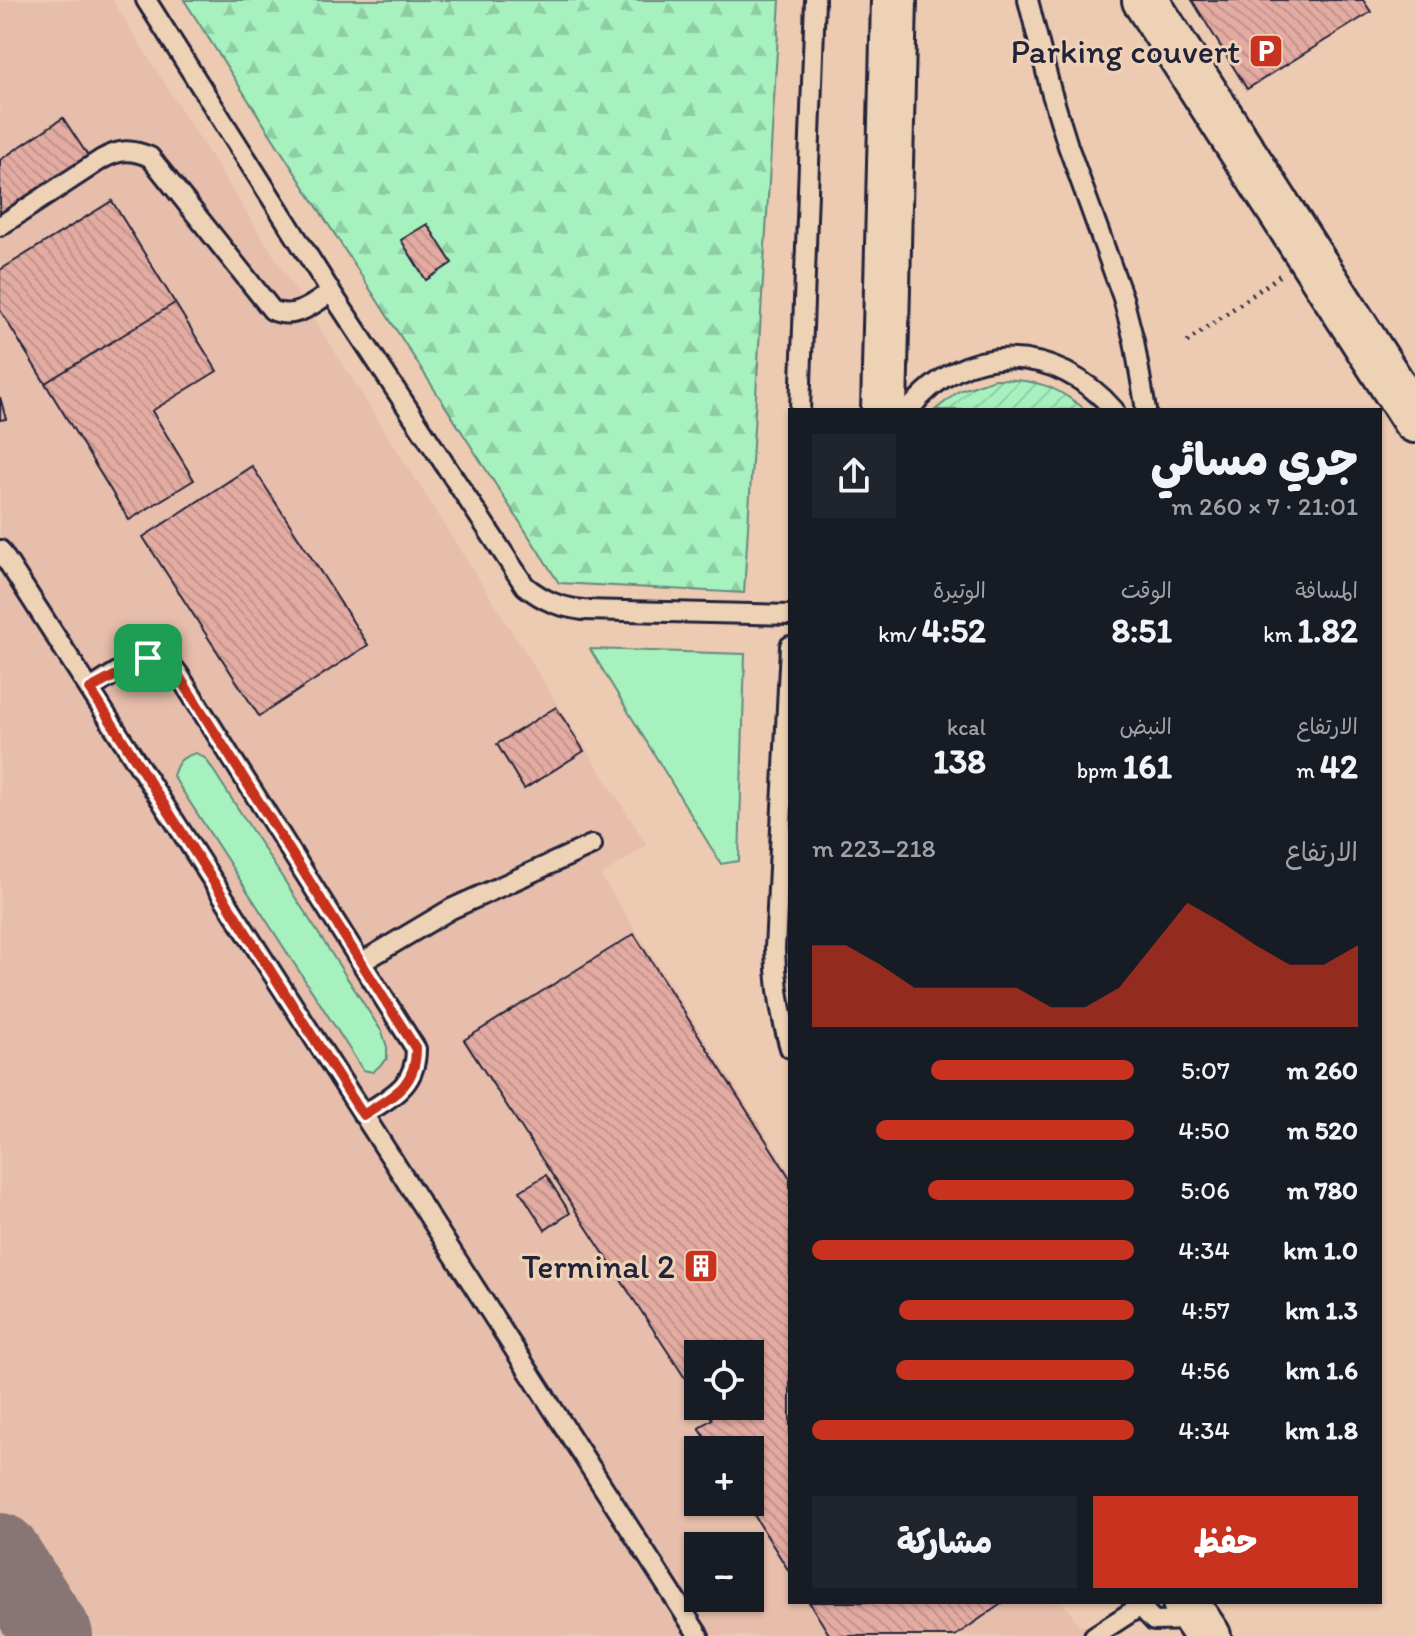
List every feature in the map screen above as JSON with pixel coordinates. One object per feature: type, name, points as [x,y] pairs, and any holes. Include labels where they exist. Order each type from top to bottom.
[{"type":"street","points":[[884,408],[894,0]]},
{"type":"street","points":[[1145,0],[1415,420]]},
{"type":"lane","points":[[146,0],[331,292],[525,586],[542,599],[562,607],[583,610],[788,615]]},
{"type":"lane","points":[[800,408],[815,0]]},
{"type":"lane","points":[[1028,0],[1068,146],[1123,298],[1146,408]]},
{"type":"lane","points":[[0,226],[102,159],[117,151],[135,150],[150,157],[272,310],[281,315],[290,315],[331,292]]},
{"type":"lane","points":[[911,408],[942,379],[981,362],[1002,358],[1044,362],[1063,369],[1090,386],[1112,408]]},
{"type":"lane","points":[[0,550],[699,1636]]},
{"type":"lane","points":[[90,689],[148,658],[161,659],[172,665],[416,1049],[416,1066],[409,1081],[363,1115]]},
{"type":"lane","points":[[788,686],[775,949],[778,998],[788,1040]]},
{"type":"lane","points":[[362,962],[451,909],[592,845]]},
{"type":"lane","points":[[1094,1636],[1168,1613]]},
{"type":"lane","points":[[1113,1636],[1168,1613]]},
{"type":"path","points":[[1187,342],[1309,255]]},
{"type":"shaded area","points":[[0,0],[112,0],[647,845],[601,876],[788,1169],[788,1604],[1064,1604],[1079,1625],[1087,1627],[1097,1621],[1108,1636],[0,1636]]},
{"type":"green space","points":[[184,0],[780,0],[744,593],[559,583]]},
{"type":"green space","points":[[995,379],[1022,381],[1054,389],[1083,408],[938,408],[959,391]]},
{"type":"green space","points":[[590,649],[745,654],[739,861],[721,864]]},
{"type":"green space","points":[[196,753],[206,759],[382,1032],[387,1059],[373,1072],[363,1070],[173,776],[180,761]]},
{"type":"building","name":"Parking couvert","points":[[1192,0],[1363,0],[1371,12],[1247,89]]},
{"type":"building","points":[[63,118],[90,159],[0,219],[0,160]]},
{"type":"building","points":[[112,201],[175,303],[45,383],[0,310],[0,270]]},
{"type":"building","points":[[427,224],[452,263],[426,280],[401,240]]},
{"type":"building","points":[[175,303],[217,371],[152,411],[194,480],[129,520],[45,383]]},
{"type":"building","points":[[0,397],[6,419],[0,420]]},
{"type":"building","points":[[252,466],[368,645],[259,716],[143,537]]},
{"type":"building","points":[[556,707],[584,751],[524,789],[497,744]]},
{"type":"building","name":"Terminal 2","points":[[634,934],[788,1175],[788,1570],[755,1516],[764,1516],[764,1436],[704,1436],[699,1428],[711,1420],[764,1420],[764,1340],[684,1340],[684,1377],[464,1040]]},
{"type":"building","points":[[546,1175],[570,1213],[545,1230],[520,1191]]},
{"type":"building","points":[[810,1604],[1001,1604],[955,1636],[830,1636]]},
{"type":"taxiway","points":[[0,1553],[53,1636]]},
{"type":"place","name":"Parking couvert","points":[[1266,51]]},
{"type":"place","name":"Terminal 2","points":[[701,1266]]},
{"type":"route","points":[[148,658],[161,659],[172,665],[416,1049],[416,1066],[409,1081],[363,1115],[90,689],[148,658]]}]
